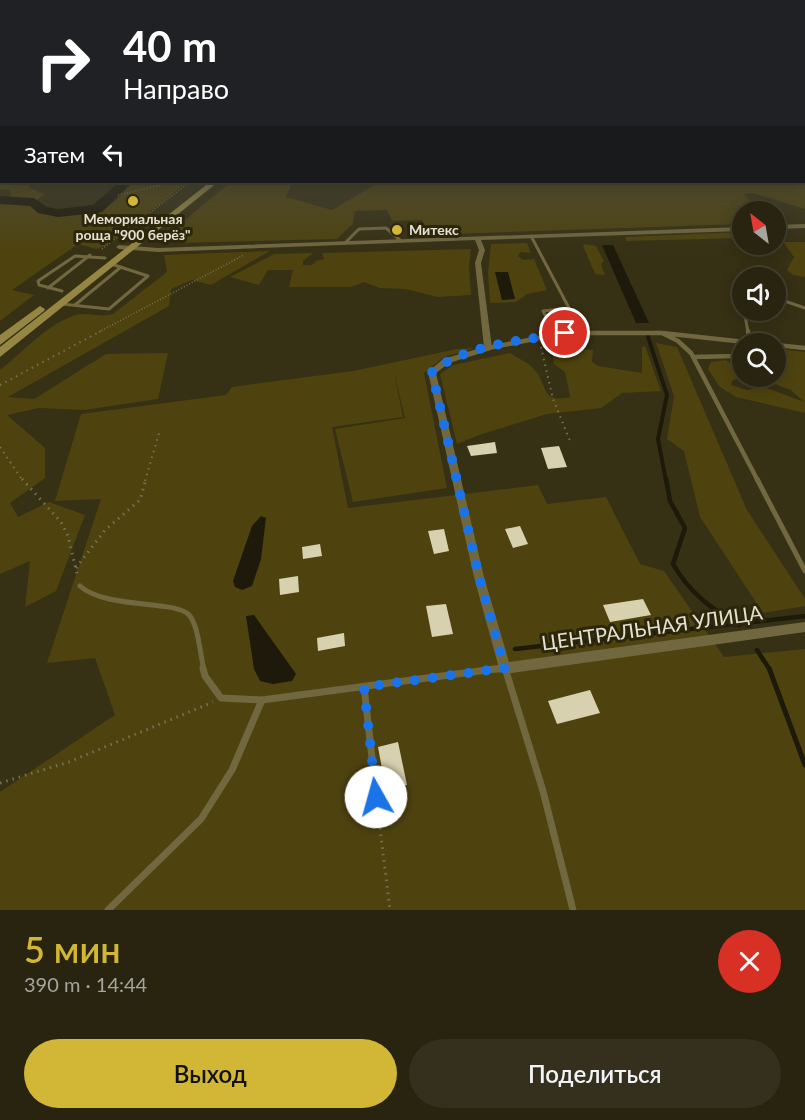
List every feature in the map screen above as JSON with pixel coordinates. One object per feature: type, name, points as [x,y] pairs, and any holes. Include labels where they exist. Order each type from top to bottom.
[{"type":"main road","points":[[0,353],[62,304],[119,246],[201,183]]},
{"type":"main road","points":[[0,341],[104,260],[131,248],[213,183]]},
{"type":"street","points":[[786,227],[805,226]]},
{"type":"street","points":[[119,246],[158,250],[732,228]]},
{"type":"street","points":[[478,238],[482,250],[478,262],[488,348],[446,361],[432,372],[479,577],[505,668]]},
{"type":"street","name":"ЦЕНТРАЛЬНАЯ УЛИЦА","points":[[505,668],[805,627]]},
{"type":"lane","points":[[345,243],[359,229],[387,228],[401,241]]},
{"type":"lane","points":[[531,236],[569,308],[543,311],[555,335]]},
{"type":"lane","points":[[62,291],[39,285],[38,281],[74,255],[104,260],[148,276],[109,309],[62,304]]},
{"type":"lane","points":[[48,288],[104,260]]},
{"type":"lane","points":[[75,305],[104,260]]},
{"type":"lane","points":[[786,301],[805,308]]},
{"type":"lane","points":[[662,333],[678,341],[693,357],[805,571]]},
{"type":"lane","points":[[488,348],[555,335],[662,333],[732,341]]},
{"type":"lane","points":[[786,346],[805,348]]},
{"type":"lane","points":[[693,357],[732,356]]},
{"type":"lane","points":[[81,586],[90,595],[122,603],[182,609],[190,616],[194,626],[205,676],[221,698],[262,700],[505,668],[543,792],[573,910]]},
{"type":"lane","points":[[364,687],[379,819]]},
{"type":"lane","points":[[108,910],[133,882],[189,833],[208,808],[235,765],[262,700]]},
{"type":"path","points":[[118,195],[170,183]]},
{"type":"path","points":[[104,260],[189,183]]},
{"type":"path","points":[[0,385],[258,247]]},
{"type":"path","points":[[539,338],[553,399],[570,441]]},
{"type":"path","points":[[76,568],[105,530],[140,500],[160,430]]},
{"type":"path","points":[[0,447],[15,472],[61,522],[68,536],[81,586]]},
{"type":"path","points":[[0,783],[69,762],[221,698]]},
{"type":"path","points":[[379,819],[390,910]]},
{"type":"shaded area","points":[[0,183],[28,183],[32,189],[45,194],[32,203],[38,211],[81,214],[105,208],[133,183],[187,183],[105,246],[96,249],[78,244],[12,290],[34,295],[0,321],[0,201],[10,197],[11,190],[0,189]]},
{"type":"shaded area","points":[[230,183],[292,183],[286,197],[332,210],[378,183],[805,183],[805,209],[786,203],[786,201],[753,193],[744,194],[750,201],[732,201],[732,224],[424,235],[422,220],[392,221],[387,210],[355,211],[353,224],[337,239],[177,243],[164,237]]},
{"type":"shaded area","points":[[732,232],[732,238],[626,241],[625,237]]},
{"type":"shaded area","points":[[786,242],[805,242],[805,277],[793,275],[787,270],[794,257],[786,246]]},
{"type":"shaded area","points":[[527,243],[531,253],[520,252],[518,256],[523,260],[534,259],[547,290],[527,294],[516,302],[490,303],[488,273],[491,244]]},
{"type":"shaded area","points":[[585,244],[596,246],[604,261],[601,264],[605,275],[595,274],[583,246]]},
{"type":"shaded area","points":[[602,245],[613,245],[649,323],[636,323]]},
{"type":"shaded area","points":[[471,249],[469,265],[471,295],[437,297],[406,289],[380,288],[364,282],[351,287],[289,287],[293,270],[268,270],[259,285],[230,277],[274,254],[313,253],[303,261],[303,265],[312,265],[324,259],[322,253]]},
{"type":"shaded area","points":[[270,251],[211,285],[192,280],[171,289],[169,306],[8,397],[34,399],[106,354],[168,353],[158,399],[84,410],[39,408],[7,415],[45,448],[45,478],[10,503],[18,517],[49,502],[85,515],[56,591],[25,607],[30,561],[0,574],[0,370],[46,331],[66,319],[81,314],[113,314],[167,272],[164,255]]},
{"type":"shaded area","points":[[495,272],[508,272],[515,299],[502,300]]},
{"type":"shaded area","points":[[656,343],[677,347],[747,510],[805,599],[805,606],[763,613],[700,517],[684,451],[667,439],[674,396]]},
{"type":"shaded area","points":[[645,346],[661,391],[622,393],[601,408],[547,414],[457,444],[440,374],[453,365],[510,353],[534,369],[549,395],[560,398],[570,397],[565,372],[554,364],[552,347],[593,350],[592,362],[598,366],[642,373],[642,347]]},
{"type":"shaded area","points":[[475,348],[444,357],[424,373],[447,488],[353,502],[335,429],[405,418],[394,372],[403,417],[332,427],[348,508],[538,485],[547,504],[606,497],[640,564],[664,571],[724,657],[805,649],[805,910],[0,910],[0,792],[115,715],[95,658],[47,663],[101,499],[55,501],[81,414],[226,395],[232,387],[353,371],[457,349]]},
{"type":"shaded area","points":[[786,350],[805,352],[805,413],[736,397],[719,386],[708,369],[711,362],[726,360],[732,364],[732,387],[747,390],[764,387],[804,402],[791,390],[783,387],[786,387]]},
{"type":"shaded area","points":[[261,516],[266,518],[261,559],[252,586],[242,590],[235,587],[233,581],[252,526]]},
{"type":"shaded area","points":[[254,615],[296,674],[292,681],[273,684],[260,681],[254,669],[246,616]]},
{"type":"building","points":[[495,442],[497,453],[471,456],[467,446]]},
{"type":"building","points":[[559,446],[567,467],[548,469],[541,448]]},
{"type":"building","points":[[520,526],[528,544],[513,548],[505,529]]},
{"type":"building","points":[[444,529],[449,551],[434,554],[428,531]]},
{"type":"building","points":[[320,544],[322,556],[303,559],[302,547]]},
{"type":"building","points":[[298,576],[299,592],[280,595],[279,579]]},
{"type":"building","points":[[643,599],[651,615],[610,622],[603,605]]},
{"type":"building","points":[[446,604],[453,634],[432,637],[426,606]]},
{"type":"building","points":[[344,633],[345,646],[318,651],[317,638]]},
{"type":"building","points":[[590,690],[600,713],[557,724],[548,701]]},
{"type":"building","points":[[398,742],[407,785],[386,790],[378,747]]},
{"type":"waterway","points":[[0,200],[34,202],[43,210],[58,213],[97,209],[125,183]]},
{"type":"waterway","points":[[648,337],[667,395],[658,439],[666,481]]},
{"type":"waterway","points":[[666,479],[670,501],[685,528],[673,564],[686,583],[702,599],[737,624]]},
{"type":"waterway","points":[[737,624],[805,616]]},
{"type":"waterway","points":[[515,649],[737,624]]},
{"type":"waterway","points":[[757,650],[769,669]]},
{"type":"waterway","points":[[769,669],[805,765]]},
{"type":"place","name":"Мемориальная роща \"900 берёз\"","points":[[133,201]]},
{"type":"place","name":"Митекс","points":[[397,230]]},
{"type":"route","points":[[376,797],[364,687],[505,668],[479,577],[432,372],[446,361],[488,348],[565,333]]}]
